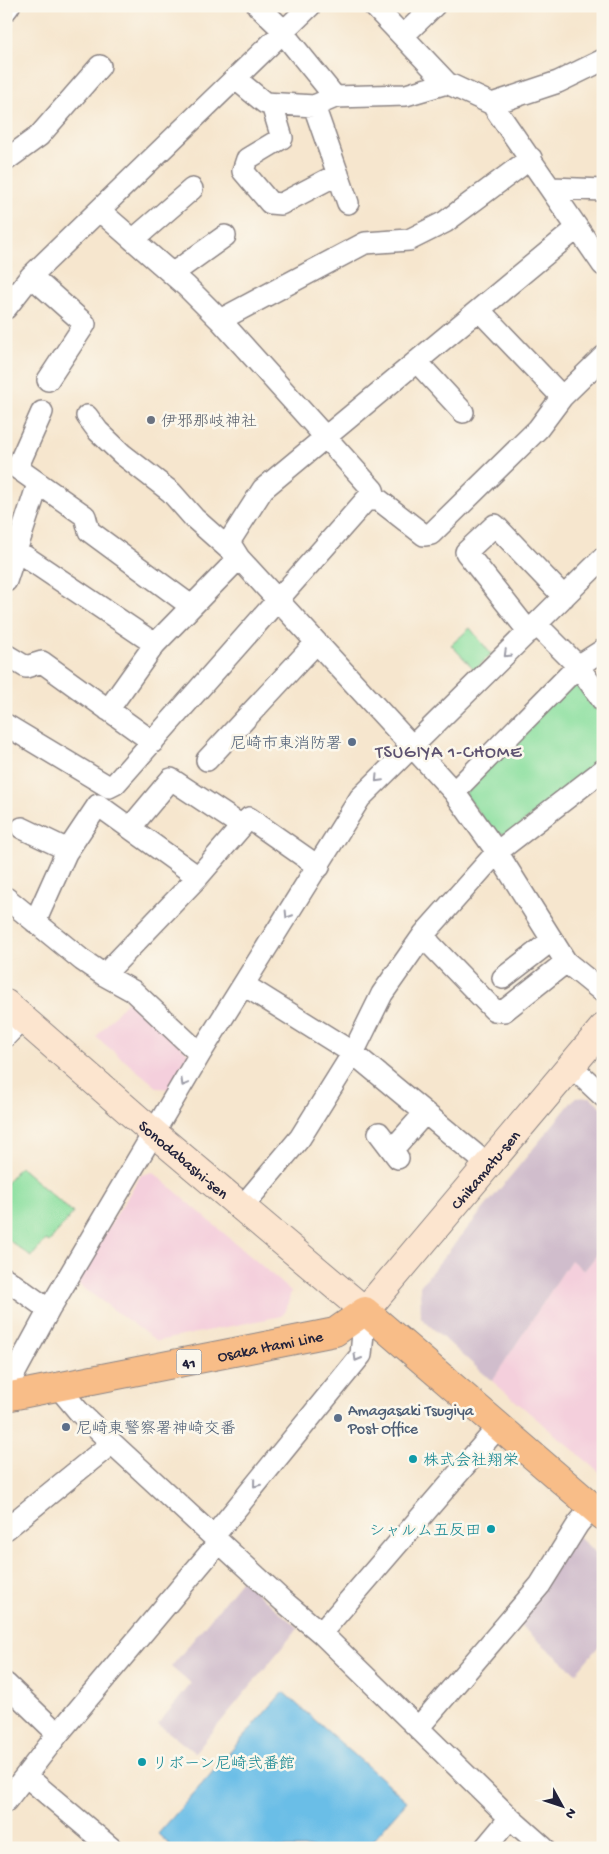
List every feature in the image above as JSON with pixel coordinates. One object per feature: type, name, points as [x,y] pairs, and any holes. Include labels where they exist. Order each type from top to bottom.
[{"type":"main road","name":"Osaka Itami Line","points":[[6,1397],[335,1332],[365,1310]]},
{"type":"main road","points":[[365,1310],[597,1512]]},
{"type":"street","points":[[6,10],[9,6]]},
{"type":"street","points":[[258,6],[284,32],[335,97]]},
{"type":"street","points":[[6,308],[31,276],[236,80],[310,6]]},
{"type":"street","points":[[374,6],[448,83],[492,104],[552,188],[576,229],[600,255]]},
{"type":"street","points":[[403,36],[434,6]]},
{"type":"street","points":[[6,160],[39,136],[100,66]]},
{"type":"street","points":[[492,104],[558,82],[598,66]]},
{"type":"street","points":[[236,80],[256,98],[272,105],[314,106],[335,97],[406,95],[448,83]]},
{"type":"street","points":[[272,105],[282,138],[247,160],[244,171],[270,203],[281,204],[338,174]]},
{"type":"street","points":[[314,106],[348,203]]},
{"type":"street","points":[[220,320],[365,242],[409,240],[445,222],[531,158]]},
{"type":"street","points":[[552,188],[603,190]]},
{"type":"street","points":[[133,240],[192,190]]},
{"type":"street","points":[[100,211],[172,274],[220,320],[373,490],[376,500]]},
{"type":"street","points":[[239,558],[228,542],[262,489],[576,229]]},
{"type":"street","points":[[172,274],[225,236]]},
{"type":"street","points":[[31,276],[86,324],[48,380]]},
{"type":"street","points":[[479,310],[562,397]]},
{"type":"street","points":[[6,725],[109,787],[130,770],[366,500],[376,500],[424,535],[431,534],[538,429],[562,397],[603,357]]},
{"type":"street","points":[[417,362],[463,412]]},
{"type":"street","points":[[42,412],[17,468],[85,516],[89,531],[191,606]]},
{"type":"street","points":[[86,416],[98,431],[122,454],[171,492],[194,518],[239,558],[410,747],[454,792],[496,852],[566,962],[603,992]]},
{"type":"street","points":[[6,581],[38,484]]},
{"type":"street","points":[[564,597],[495,525],[466,552],[533,629],[578,666],[603,701]]},
{"type":"street","points":[[17,551],[155,644]]},
{"type":"street","points":[[108,710],[155,644],[239,558]]},
{"type":"street","points":[[6,1389],[49,1310],[155,1134],[200,1054],[319,867],[360,798],[603,558]]},
{"type":"street","points":[[207,760],[316,643]]},
{"type":"street","points":[[454,792],[578,666],[603,650]]},
{"type":"street","points":[[6,655],[26,667],[42,662],[153,742]]},
{"type":"street","points":[[242,1207],[300,1138],[352,1053],[382,994],[424,934],[496,852],[603,770]]},
{"type":"street","points":[[130,828],[171,779],[242,826]]},
{"type":"street","points":[[35,922],[68,850],[98,805],[198,877]]},
{"type":"street","points":[[104,976],[198,877],[249,818],[319,867]]},
{"type":"street","points":[[22,828],[68,850]]},
{"type":"street","points":[[6,898],[104,976],[133,991],[200,1054]]},
{"type":"street","points":[[424,934],[494,1010],[504,1011],[566,962]]},
{"type":"street","points":[[503,978],[552,940]]},
{"type":"street","points":[[244,985],[352,1053],[487,1164]]},
{"type":"street","name":"Sonodabashi-sen","points":[[12,1020],[155,1134],[365,1310]]},
{"type":"street","name":"Chikamatu-sen","points":[[365,1310],[603,1028]]},
{"type":"street","points":[[571,1066],[603,1096]]},
{"type":"street","points":[[379,1133],[395,1154],[425,1113]]},
{"type":"street","points":[[6,1279],[49,1310]]},
{"type":"street","points":[[6,1801],[216,1540],[361,1355],[365,1310]]},
{"type":"street","points":[[59,1388],[80,1413],[216,1540],[321,1633],[510,1818],[544,1848]]},
{"type":"street","points":[[321,1633],[499,1426]]},
{"type":"street","points":[[6,1529],[112,1443]]},
{"type":"street","points":[[419,1727],[540,1585],[578,1524],[597,1512]]},
{"type":"street","points":[[6,1684],[58,1734]]},
{"type":"street","points":[[26,1776],[111,1848]]},
{"type":"street","points":[[485,1848],[510,1818]]},
{"type":"shaded area","points":[[131,996],[190,1055],[169,1089],[158,1088],[96,1037]]},
{"type":"shaded area","points":[[590,1097],[603,1108],[603,1247],[584,1271],[571,1260],[492,1381],[421,1318],[420,1286],[575,1098]]},
{"type":"shaded area","points":[[153,1172],[291,1291],[286,1311],[281,1316],[157,1341],[75,1282],[141,1175]]},
{"type":"shaded area","points":[[603,1247],[603,1475],[492,1381],[571,1260],[584,1271]]},
{"type":"shaded area","points":[[577,1536],[603,1559],[603,1641],[576,1673],[516,1622]]},
{"type":"shaded area","points":[[242,1580],[298,1628],[195,1753],[158,1724],[191,1684],[171,1667]]},
{"type":"green space","points":[[470,628],[491,654],[475,670],[451,645]]},
{"type":"green space","points":[[572,681],[582,682],[603,712],[603,761],[508,834],[493,832],[466,795],[467,787]]},
{"type":"green space","points":[[20,1167],[73,1213],[49,1242],[46,1240],[31,1257],[6,1238],[6,1183]]},
{"type":"water","points":[[283,1692],[407,1801],[366,1848],[173,1848],[158,1834]]},
{"type":"place","name":"伊邪那岐神社","points":[[151,420]]},
{"type":"place","name":"尼崎市東消防署","points":[[352,742]]},
{"type":"place","name":"Amagasaki Tsugiya Post Office","points":[[338,1418]]},
{"type":"place","name":"尼崎東警察署神崎交番","points":[[66,1427]]},
{"type":"place","name":"株式会社翔栄","points":[[413,1459]]},
{"type":"place","name":"シャルム五反田","points":[[491,1529]]},
{"type":"place","name":"リボーン尼崎弐番館","points":[[142,1762]]},
{"type":"district","name":"TSUGIYA 1-CHOME","points":[[449,751]]}]
